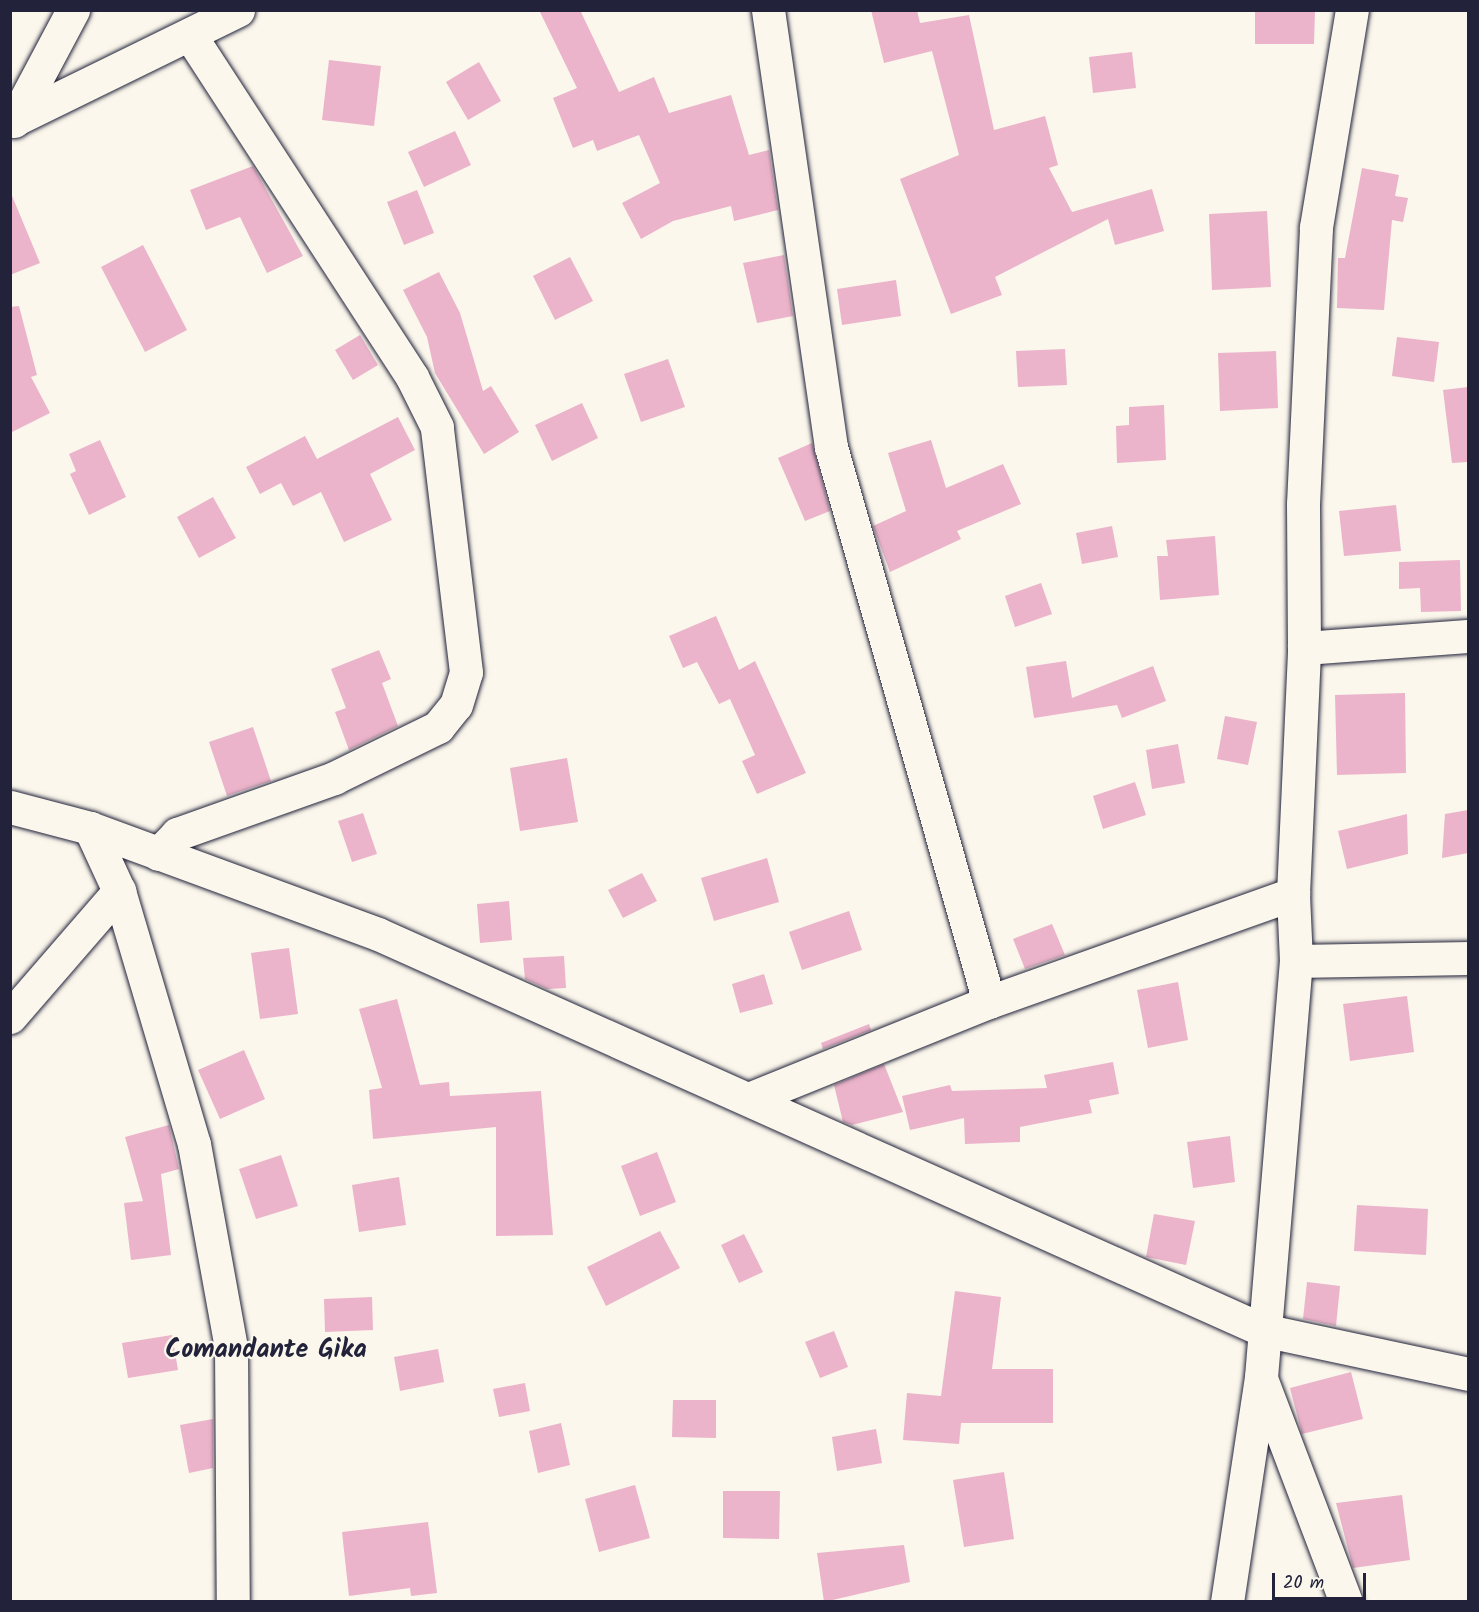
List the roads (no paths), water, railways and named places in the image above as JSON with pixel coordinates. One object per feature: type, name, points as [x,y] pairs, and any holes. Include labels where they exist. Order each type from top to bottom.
[{"type":"street","points":[[14,121],[73,10]]},
{"type":"street","points":[[14,121],[238,10]]},
{"type":"street","points":[[768,10],[831,447],[989,1002]]},
{"type":"street","points":[[1227,1602],[1261,1377],[1263,1330],[1296,961],[1293,894],[1304,648],[1303,504],[1316,227],[1352,10]]},
{"type":"street","points":[[158,854],[177,834],[334,778],[438,727],[456,705],[466,672],[437,427],[412,377],[190,34]]},
{"type":"street","points":[[1304,648],[1468,636]]},
{"type":"street","points":[[10,807],[90,828],[378,934],[751,1098],[1263,1330],[1468,1374]]},
{"type":"street","points":[[90,828],[119,891],[194,1144],[231,1347],[232,1602]]},
{"type":"street","points":[[10,1017],[119,891]]},
{"type":"street","points":[[751,1098],[989,1002],[1293,894]]},
{"type":"street","points":[[1296,961],[1468,958]]},
{"type":"street","points":[[1261,1377],[1346,1602]]},
{"type":"district","name":"Comandante Gika","points":[[266,1351]]}]
